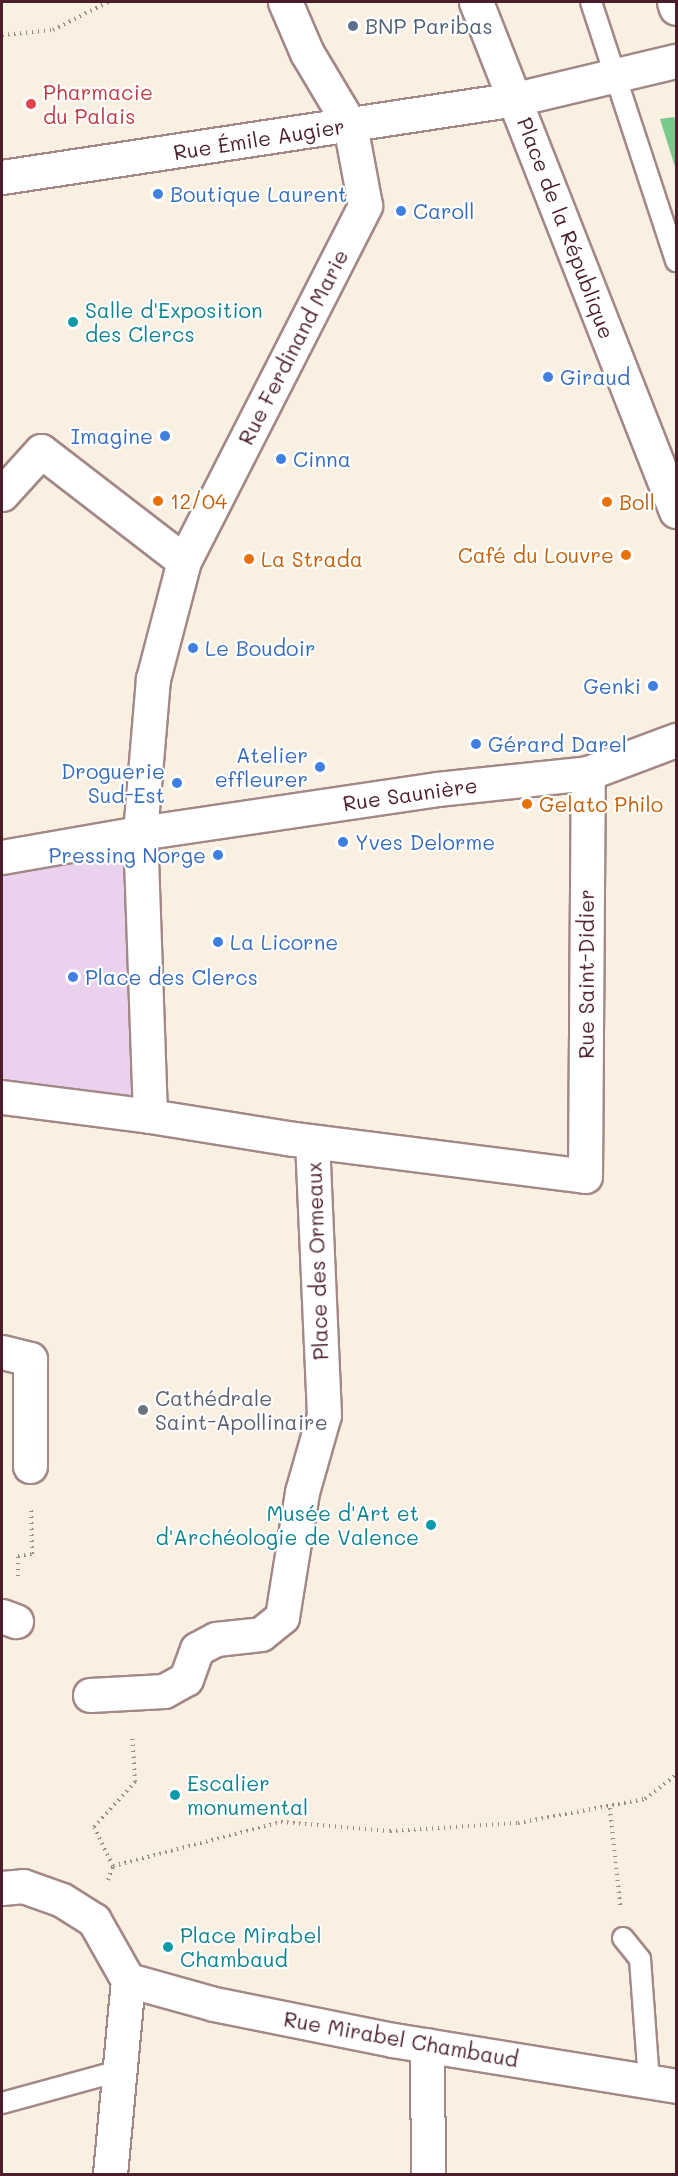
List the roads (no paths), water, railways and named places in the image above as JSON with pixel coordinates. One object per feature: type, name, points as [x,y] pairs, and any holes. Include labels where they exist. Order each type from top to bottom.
[{"type":"street","points":[[285,2],[307,53],[350,125]]},
{"type":"street","points":[[476,2],[516,99]]},
{"type":"street","points":[[674,2],[676,8]]},
{"type":"street","name":"Place de la République","points":[[676,61],[516,99],[676,511]]},
{"type":"street","name":"Rue Émile Augier","points":[[2,177],[516,99]]},
{"type":"street","name":"Rue Ferdinand Marie","points":[[140,833],[153,679],[184,561],[365,205],[350,125]]},
{"type":"street","points":[[2,494],[41,451],[184,561]]},
{"type":"street","name":"Rue Saunière","points":[[2,857],[140,833],[437,789],[588,773],[676,740]]},
{"type":"street","name":"Rue Saint-Didier","points":[[585,1176],[588,773]]},
{"type":"street","points":[[2,1097],[150,1116],[140,833]]},
{"type":"street","name":"Place des Ormeaux","points":[[150,1116],[312,1142],[585,1176]]},
{"type":"street","name":"Place des Ormeaux","points":[[90,1695],[165,1690],[186,1679],[197,1649],[216,1639],[261,1634],[282,1617],[302,1492],[324,1415],[312,1142]]},
{"type":"street","points":[[2,1352],[30,1359],[30,1466]]},
{"type":"street","points":[[2,1888],[23,1886],[52,1896],[94,1920],[128,1980],[110,2175]]},
{"type":"street","name":"Rue Mirabel Chambaud","points":[[128,1980],[214,2004],[427,2045],[663,2084]]},
{"type":"street","points":[[427,2045],[428,2175]]},
{"type":"lane","points":[[591,2],[676,261]]},
{"type":"lane","points":[[623,1938],[640,1959],[663,2084]]},
{"type":"lane","points":[[2,2103],[119,2071]]},
{"type":"place","name":"BNP Paribas","points":[[353,26]]},
{"type":"place","name":"Pharmacie du Palais","points":[[31,104]]},
{"type":"place","name":"Boutique Laurent","points":[[158,194]]},
{"type":"place","name":"Caroll","points":[[401,211]]},
{"type":"place","name":"Salle d'Exposition des Clercs","points":[[73,322]]},
{"type":"place","name":"Giraud","points":[[548,377]]},
{"type":"place","name":"Imagine","points":[[165,436]]},
{"type":"place","name":"Cinna","points":[[281,459]]},
{"type":"place","name":"12/04","points":[[158,501]]},
{"type":"place","name":"Boll","points":[[607,502]]},
{"type":"place","name":"Café du Louvre","points":[[626,555]]},
{"type":"place","name":"La Strada","points":[[249,559]]},
{"type":"place","name":"Le Boudoir","points":[[193,648]]},
{"type":"place","name":"Genki","points":[[653,686]]},
{"type":"place","name":"Gérard Darel","points":[[476,744]]},
{"type":"place","name":"Atelier effleurer","points":[[320,767]]},
{"type":"place","name":"Droguerie Sud-Est","points":[[177,783]]},
{"type":"place","name":"Gelato Philo","points":[[527,804]]},
{"type":"place","name":"Yves Delorme","points":[[343,842]]},
{"type":"place","name":"Pressing Norge","points":[[218,855]]},
{"type":"place","name":"La Licorne","points":[[218,942]]},
{"type":"place","name":"Place des Clercs","points":[[73,977]]},
{"type":"place","name":"Cathédrale Saint-Apollinaire","points":[[143,1410]]},
{"type":"place","name":"Musée d'Art et d'Archéologie de Valence","points":[[431,1525]]},
{"type":"place","name":"Escalier monumental","points":[[175,1795]]},
{"type":"place","name":"Place Mirabel Chambaud","points":[[168,1947]]}]
